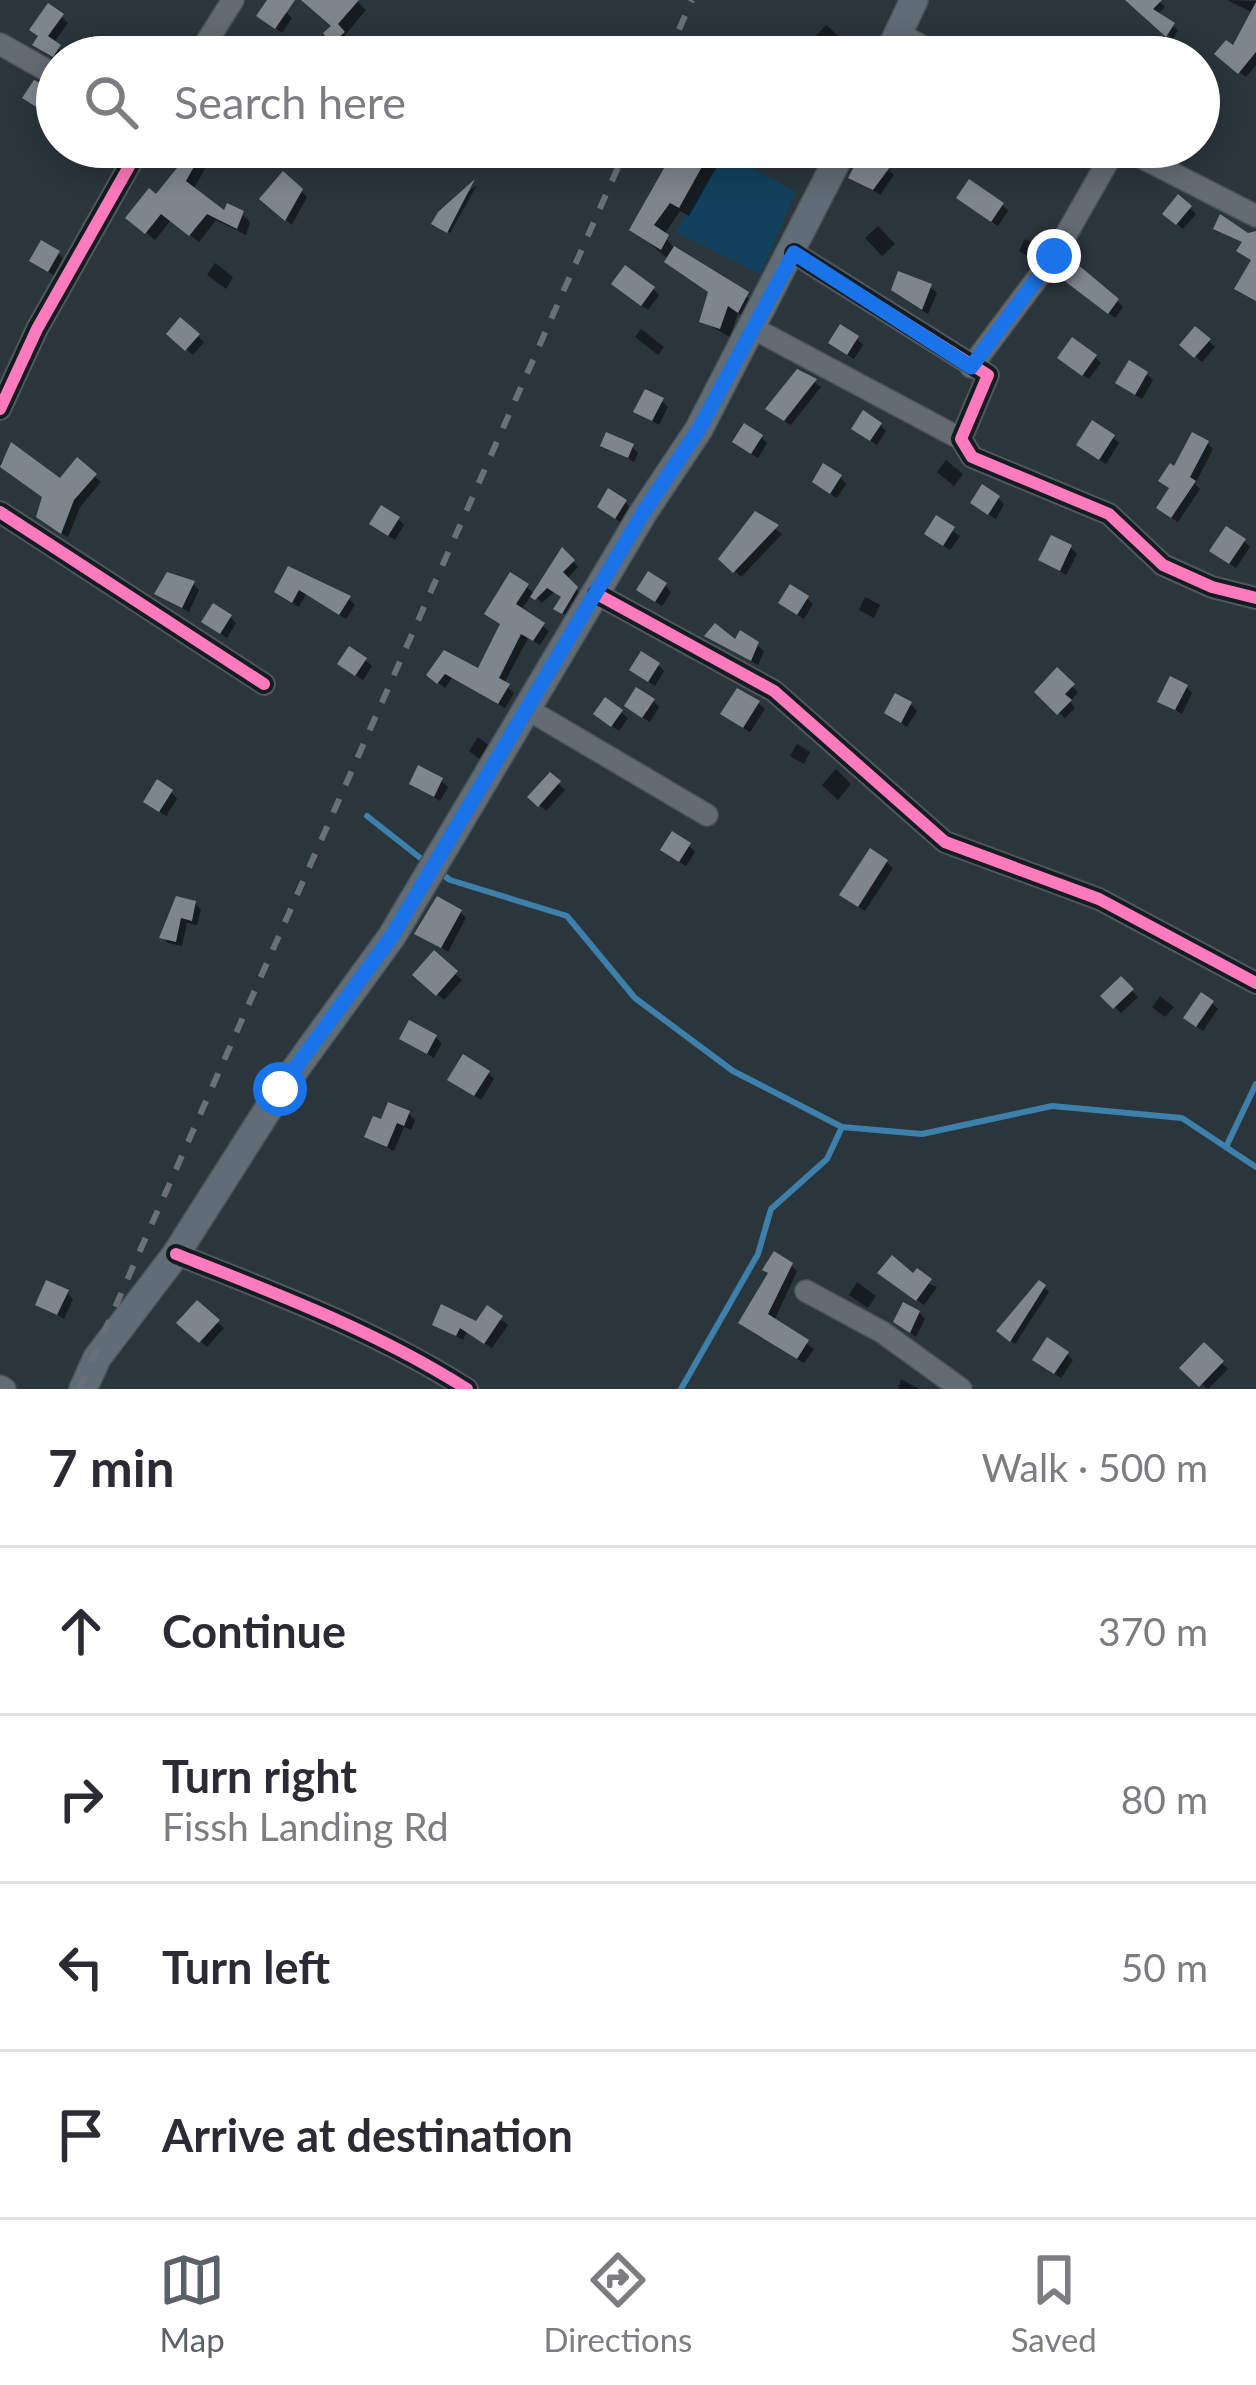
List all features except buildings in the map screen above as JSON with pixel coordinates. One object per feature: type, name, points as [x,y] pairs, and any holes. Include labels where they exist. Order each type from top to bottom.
[{"type":"main road","points":[[897,36],[914,0]]},
{"type":"main road","points":[[83,1389],[97,1358],[176,1254],[280,1089],[392,936],[753,328],[834,168]]},
{"type":"street","points":[[210,36],[233,0]]},
{"type":"street","points":[[0,44],[36,64]]},
{"type":"street","points":[[0,409],[37,329],[128,168]]},
{"type":"street","points":[[971,367],[1054,256],[1106,168]]},
{"type":"street","points":[[1160,168],[1256,216]]},
{"type":"street","points":[[794,253],[988,375],[961,440]]},
{"type":"street","points":[[753,328],[961,440],[977,460],[1109,514],[1163,565],[1212,587],[1256,598]]},
{"type":"street","points":[[0,512],[264,684]]},
{"type":"street","points":[[597,594],[774,691],[945,842],[1100,898],[1256,983]]},
{"type":"street","points":[[529,710],[707,814]]},
{"type":"street","points":[[176,1254],[300,1303],[434,1379],[466,1389]]},
{"type":"street","points":[[806,1291],[882,1332],[961,1389]]},
{"type":"shaded area","points":[[714,168],[753,168],[796,192],[760,274],[676,232]]},
{"type":"waterway","points":[[367,816],[428,864]]},
{"type":"waterway","points":[[439,872],[450,880],[567,916],[635,998],[733,1071],[842,1127],[922,1134],[1052,1106],[1182,1118],[1256,1167]]},
{"type":"waterway","points":[[1226,1147],[1256,1084]]},
{"type":"waterway","points":[[681,1389],[758,1254],[771,1209],[827,1159],[842,1127]]},
{"type":"railway","points":[[676,36],[692,0]]},
{"type":"railway","points":[[79,1389],[618,168]]},
{"type":"cycle path","points":[[0,409],[37,329],[128,168]]},
{"type":"cycle path","points":[[794,253],[988,375],[961,439],[972,457],[1109,514],[1163,565],[1212,587],[1256,598]]},
{"type":"cycle path","points":[[0,512],[264,684]]},
{"type":"cycle path","points":[[597,594],[774,691],[945,842],[1099,899],[1256,983]]},
{"type":"cycle path","points":[[176,1254],[361,1331],[467,1389]]},
{"type":"route","points":[[280,1089],[392,936],[643,513],[699,429],[794,253],[971,367],[1054,256]]}]
